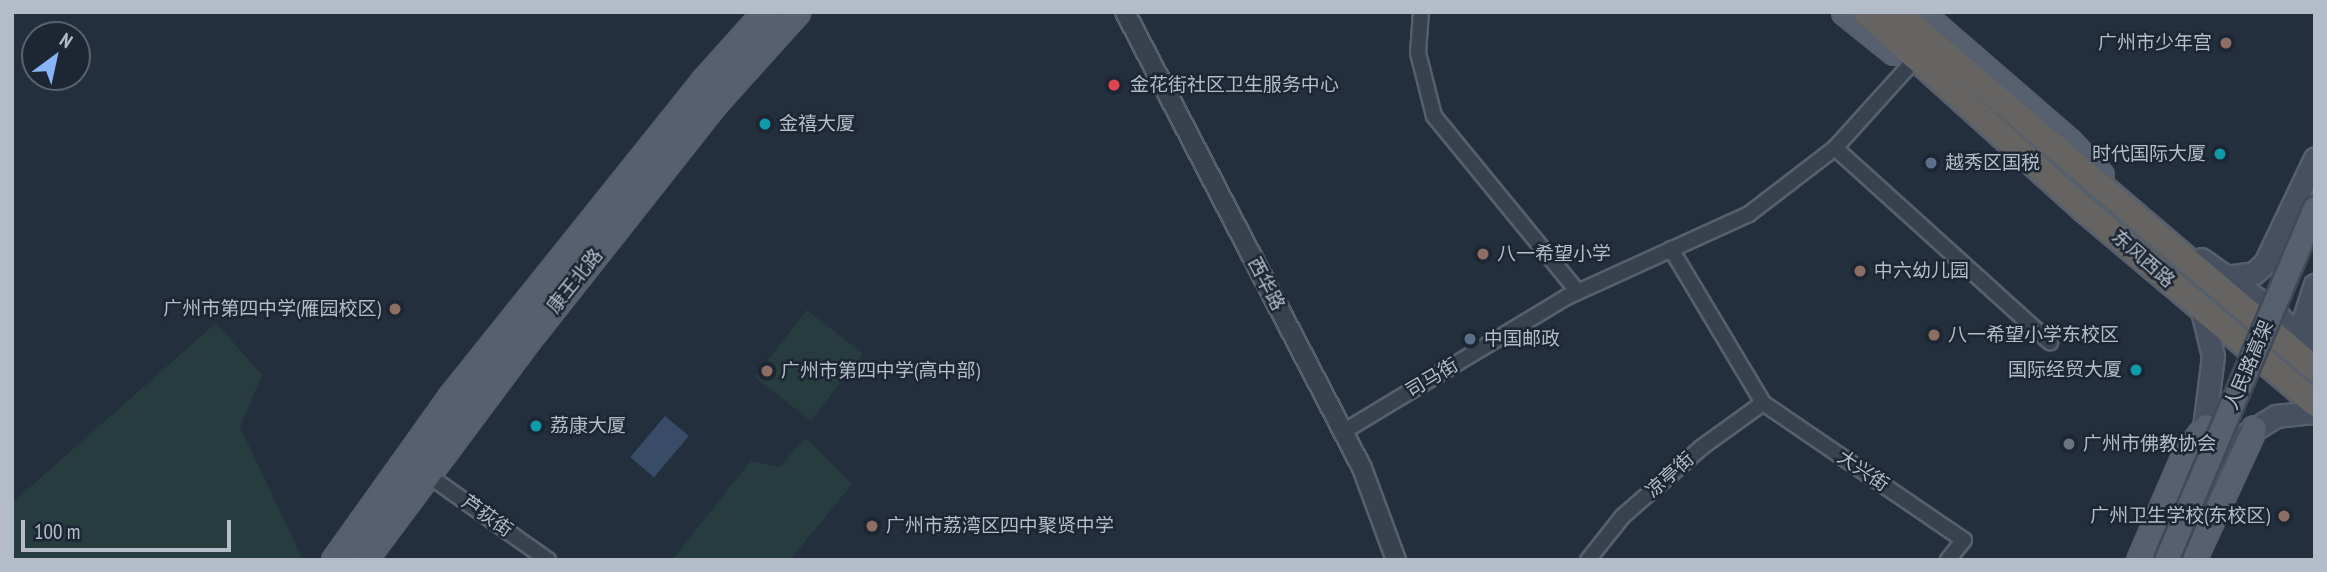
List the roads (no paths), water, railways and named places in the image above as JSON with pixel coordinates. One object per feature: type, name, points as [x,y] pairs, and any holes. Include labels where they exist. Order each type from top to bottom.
[{"type":"highway","name":"东风西路","points":[[1865,12],[1973,112],[2202,311],[2315,404]]},
{"type":"highway","name":"东风西路","points":[[1897,12],[2120,200],[2210,284],[2315,369]]},
{"type":"main road","name":"康王北路","points":[[334,560],[452,396],[696,89],[765,12]]},
{"type":"main road","name":"康王北路","points":[[364,560],[425,472],[716,102],[797,12]]},
{"type":"main road","name":"东风西路","points":[[1844,12],[1973,112]]},
{"type":"main road","name":"东风西路","points":[[1920,12],[2070,142],[2120,200]]},
{"type":"main road","points":[[2226,277],[2254,273],[2265,263],[2305,207],[2315,158]]},
{"type":"main road","points":[[2120,200],[2274,311],[2315,357]]},
{"type":"main road","points":[[2305,207],[2292,216],[2295,231],[2315,241]]},
{"type":"main road","name":"人民路高架","points":[[2166,560],[2305,207]]},
{"type":"main road","points":[[2315,285],[2303,321],[2315,351]]},
{"type":"main road","points":[[2155,560],[2195,466],[2206,426],[2213,356],[2202,311]]},
{"type":"main road","points":[[2177,560],[2208,488],[2246,434],[2276,416],[2315,412]]},
{"type":"main road","points":[[2206,426],[2246,434]]},
{"type":"main road","points":[[2139,560],[2185,453],[2206,426]]},
{"type":"main road","points":[[2193,560],[2246,434]]},
{"type":"street","name":"西华路","points":[[1125,12],[1362,468],[1396,560]]},
{"type":"street","points":[[1421,12],[1418,53],[1434,116],[1578,292]]},
{"type":"street","name":"司马街","points":[[1343,432],[1578,292],[1749,214],[1835,148],[1910,65]]},
{"type":"street","points":[[1835,148],[2050,342]]},
{"type":"street","points":[[1671,249],[1762,403]]},
{"type":"street","name":"大兴街","points":[[1762,403],[1964,540],[1948,560]]},
{"type":"street","name":"凉亭街","points":[[1588,560],[1623,516],[1702,447],[1762,403]]},
{"type":"street","name":"芦荻街","points":[[425,472],[548,560]]},
{"type":"water","points":[[665,416],[689,436],[654,477],[630,457]]},
{"type":"place","name":"广州市少年宫","points":[[2226,43]]},
{"type":"place","name":"金花街社区卫生服务中心","points":[[1114,85]]},
{"type":"place","name":"金禧大厦","points":[[765,124]]},
{"type":"place","name":"时代国际大厦","points":[[2220,154]]},
{"type":"place","name":"越秀区国税","points":[[1931,163]]},
{"type":"place","name":"八一希望小学","points":[[1483,254]]},
{"type":"place","name":"中六幼儿园","points":[[1860,271]]},
{"type":"place","name":"广州市第四中学(雁园校区)","points":[[395,309]]},
{"type":"place","name":"八一希望小学东校区","points":[[1934,335]]},
{"type":"place","name":"中国邮政","points":[[1470,339]]},
{"type":"place","name":"国际经贸大厦","points":[[2136,370]]},
{"type":"place","name":"广州市第四中学(高中部)","points":[[767,371]]},
{"type":"place","name":"荔康大厦","points":[[536,426]]},
{"type":"place","name":"广州市佛教协会","points":[[2069,444]]},
{"type":"place","name":"广州卫生学校(东校区)","points":[[2284,516]]},
{"type":"place","name":"广州市荔湾区四中聚贤中学","points":[[872,526]]}]
